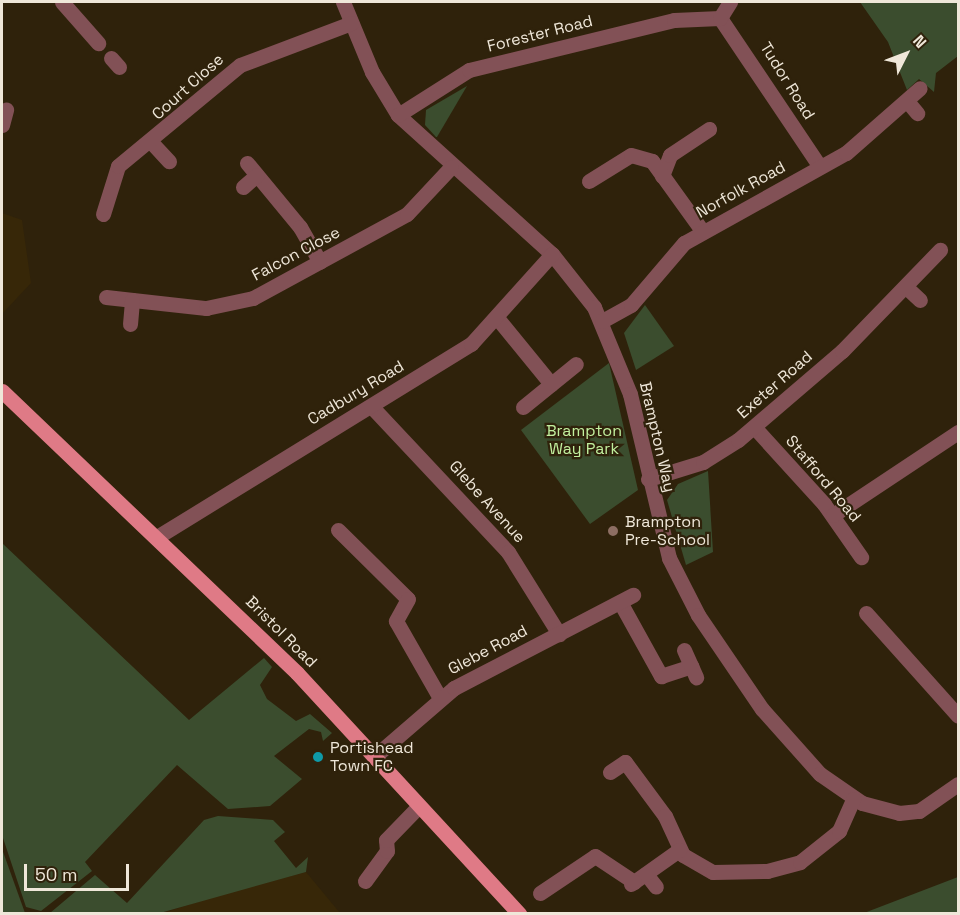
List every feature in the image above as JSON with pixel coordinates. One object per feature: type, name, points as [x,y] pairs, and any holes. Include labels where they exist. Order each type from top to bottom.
[{"type":"main road","name":"Bristol Road","points":[[2,391],[157,537],[374,757],[519,914]]},
{"type":"street","points":[[62,2],[98,43]]},
{"type":"street","name":"Brampton Way","points":[[343,2],[398,115],[451,167],[552,254],[602,321],[630,394],[648,479],[669,558],[715,643],[812,766],[853,799],[913,813],[958,784]]},
{"type":"street","points":[[720,18],[730,2]]},
{"type":"street","name":"Forester Road","points":[[398,115],[475,68],[674,20],[720,18]]},
{"type":"street","name":"Tudor Road","points":[[720,18],[819,167]]},
{"type":"street","name":"Court Close","points":[[103,214],[109,181],[118,166],[135,157],[152,143],[243,62],[351,22]]},
{"type":"street","name":"Norfolk Road","points":[[602,321],[631,305],[675,251],[702,232],[846,153],[920,88]]},
{"type":"street","points":[[907,100],[917,113]]},
{"type":"street","points":[[662,176],[670,155],[709,129]]},
{"type":"street","name":"Court Close","points":[[152,143],[169,161]]},
{"type":"street","points":[[589,181],[631,156],[652,161],[702,232]]},
{"type":"street","name":"Falcon Close","points":[[106,297],[206,308],[238,303],[408,214],[451,167]]},
{"type":"street","points":[[662,176],[675,167]]},
{"type":"street","points":[[243,187],[252,169],[300,227],[320,262]]},
{"type":"street","name":"Exeter Road","points":[[648,479],[703,462],[754,427],[906,287],[940,250]]},
{"type":"street","name":"Cadbury Road","points":[[157,537],[471,344],[498,319],[552,254]]},
{"type":"street","points":[[906,287],[920,300]]},
{"type":"street","points":[[130,324],[132,300]]},
{"type":"street","points":[[498,319],[551,384]]},
{"type":"street","points":[[523,407],[576,364]]},
{"type":"street","name":"Glebe Avenue","points":[[371,406],[508,552],[559,634]]},
{"type":"street","name":"Stafford Road","points":[[754,427],[833,515],[861,557]]},
{"type":"street","points":[[833,515],[958,432]]},
{"type":"street","points":[[339,530],[407,598],[396,621],[440,698]]},
{"type":"street","name":"Glebe Road","points":[[374,757],[440,698],[626,598],[661,676],[694,672],[684,650]]},
{"type":"street","points":[[866,620],[958,716]]},
{"type":"street","points":[[610,772],[625,762],[665,816],[679,850],[693,865],[713,872],[788,868],[836,833],[853,799]]},
{"type":"street","points":[[364,880],[387,851],[386,840],[419,806]]},
{"type":"street","points":[[637,880],[679,850]]},
{"type":"street","points":[[540,893],[595,856],[637,880],[656,887]]},
{"type":"shaded area","points":[[2,213],[22,220],[31,283],[2,314]]},
{"type":"shaded area","points":[[306,872],[340,913],[160,914],[222,894]]},
{"type":"green space","points":[[860,2],[958,2],[958,56],[936,73],[934,92],[919,79],[907,90],[888,42]]},
{"type":"green space","points":[[467,86],[436,137],[425,125],[426,110]]},
{"type":"green space","points":[[645,305],[674,346],[636,370],[624,333]]},
{"type":"green space","name":"Brampton Way Park","points":[[609,363],[638,490],[590,524],[521,430]]},
{"type":"green space","points":[[708,471],[713,552],[686,565],[667,500],[678,484]]},
{"type":"green space","points":[[2,543],[189,720],[264,658],[272,667],[260,685],[267,699],[296,721],[310,714],[332,733],[323,741],[321,732],[309,729],[274,756],[302,779],[270,806],[228,809],[177,765],[85,862],[92,871],[41,911],[26,907],[2,835]]},
{"type":"green space","points":[[218,816],[273,820],[285,832],[274,841],[296,868],[308,857],[306,872],[160,913],[50,913],[95,875],[127,903],[204,820]]},
{"type":"green space","points":[[2,849],[25,913],[2,913]]},
{"type":"green space","points":[[958,877],[958,913],[864,913]]},
{"type":"place","name":"Brampton Pre-School","points":[[613,531]]},
{"type":"place","name":"Portishead Town FC","points":[[318,757]]}]
